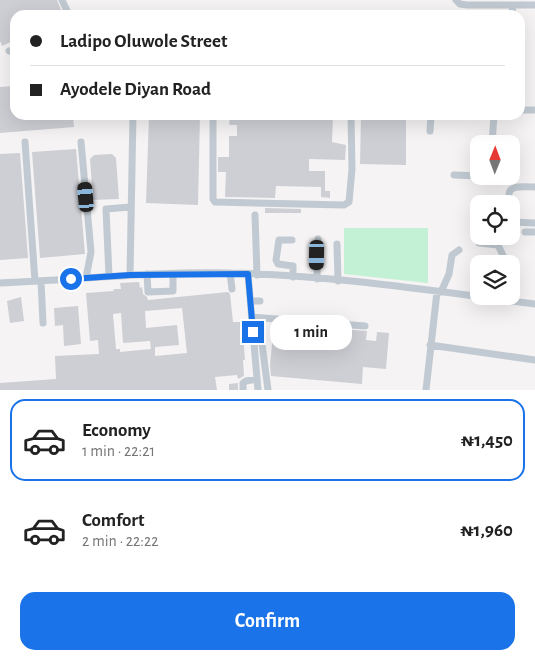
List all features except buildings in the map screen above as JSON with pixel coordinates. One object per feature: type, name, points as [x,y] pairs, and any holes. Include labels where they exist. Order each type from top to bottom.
[{"type":"street","points":[[456,0],[460,4],[467,5],[535,5]]},
{"type":"street","points":[[512,4],[512,10]]},
{"type":"street","points":[[130,275],[133,120]]},
{"type":"street","points":[[214,120],[213,199],[215,202],[344,205],[349,202],[352,168],[351,120]]},
{"type":"street","points":[[430,131],[431,120]]},
{"type":"street","points":[[493,135],[494,120]]},
{"type":"street","points":[[25,142],[38,281],[44,323]]},
{"type":"street","points":[[82,142],[91,252],[86,278]]},
{"type":"street","points":[[454,175],[470,176]]},
{"type":"street","points":[[509,195],[511,189],[515,187],[535,187]]},
{"type":"street","points":[[110,276],[106,209],[131,207]]},
{"type":"street","points":[[255,215],[257,274]]},
{"type":"street","points":[[520,222],[535,223]]},
{"type":"street","points":[[525,232],[535,232]]},
{"type":"street","points":[[317,278],[318,239]]},
{"type":"street","points":[[292,240],[279,240],[276,260],[278,264],[293,266],[293,277]]},
{"type":"street","points":[[337,244],[338,280]]},
{"type":"street","points":[[426,390],[430,345],[439,292],[449,274],[452,254],[459,250]]},
{"type":"street","points":[[0,283],[147,274],[230,273],[317,278],[470,295]]},
{"type":"street","points":[[230,273],[232,289]]},
{"type":"street","points":[[147,274],[148,292],[173,290],[173,274]]},
{"type":"street","points":[[248,274],[257,384]]},
{"type":"street","points":[[251,301],[260,301]]},
{"type":"street","points":[[520,301],[535,304]]},
{"type":"street","points":[[252,317],[365,326]]},
{"type":"street","points":[[243,390],[243,383],[267,386],[262,344]]},
{"type":"street","points":[[430,345],[535,360]]},
{"type":"green space","points":[[344,228],[428,228],[428,283],[344,274]]},
{"type":"route","points":[[71,279],[130,275],[248,274],[253,332]]}]
